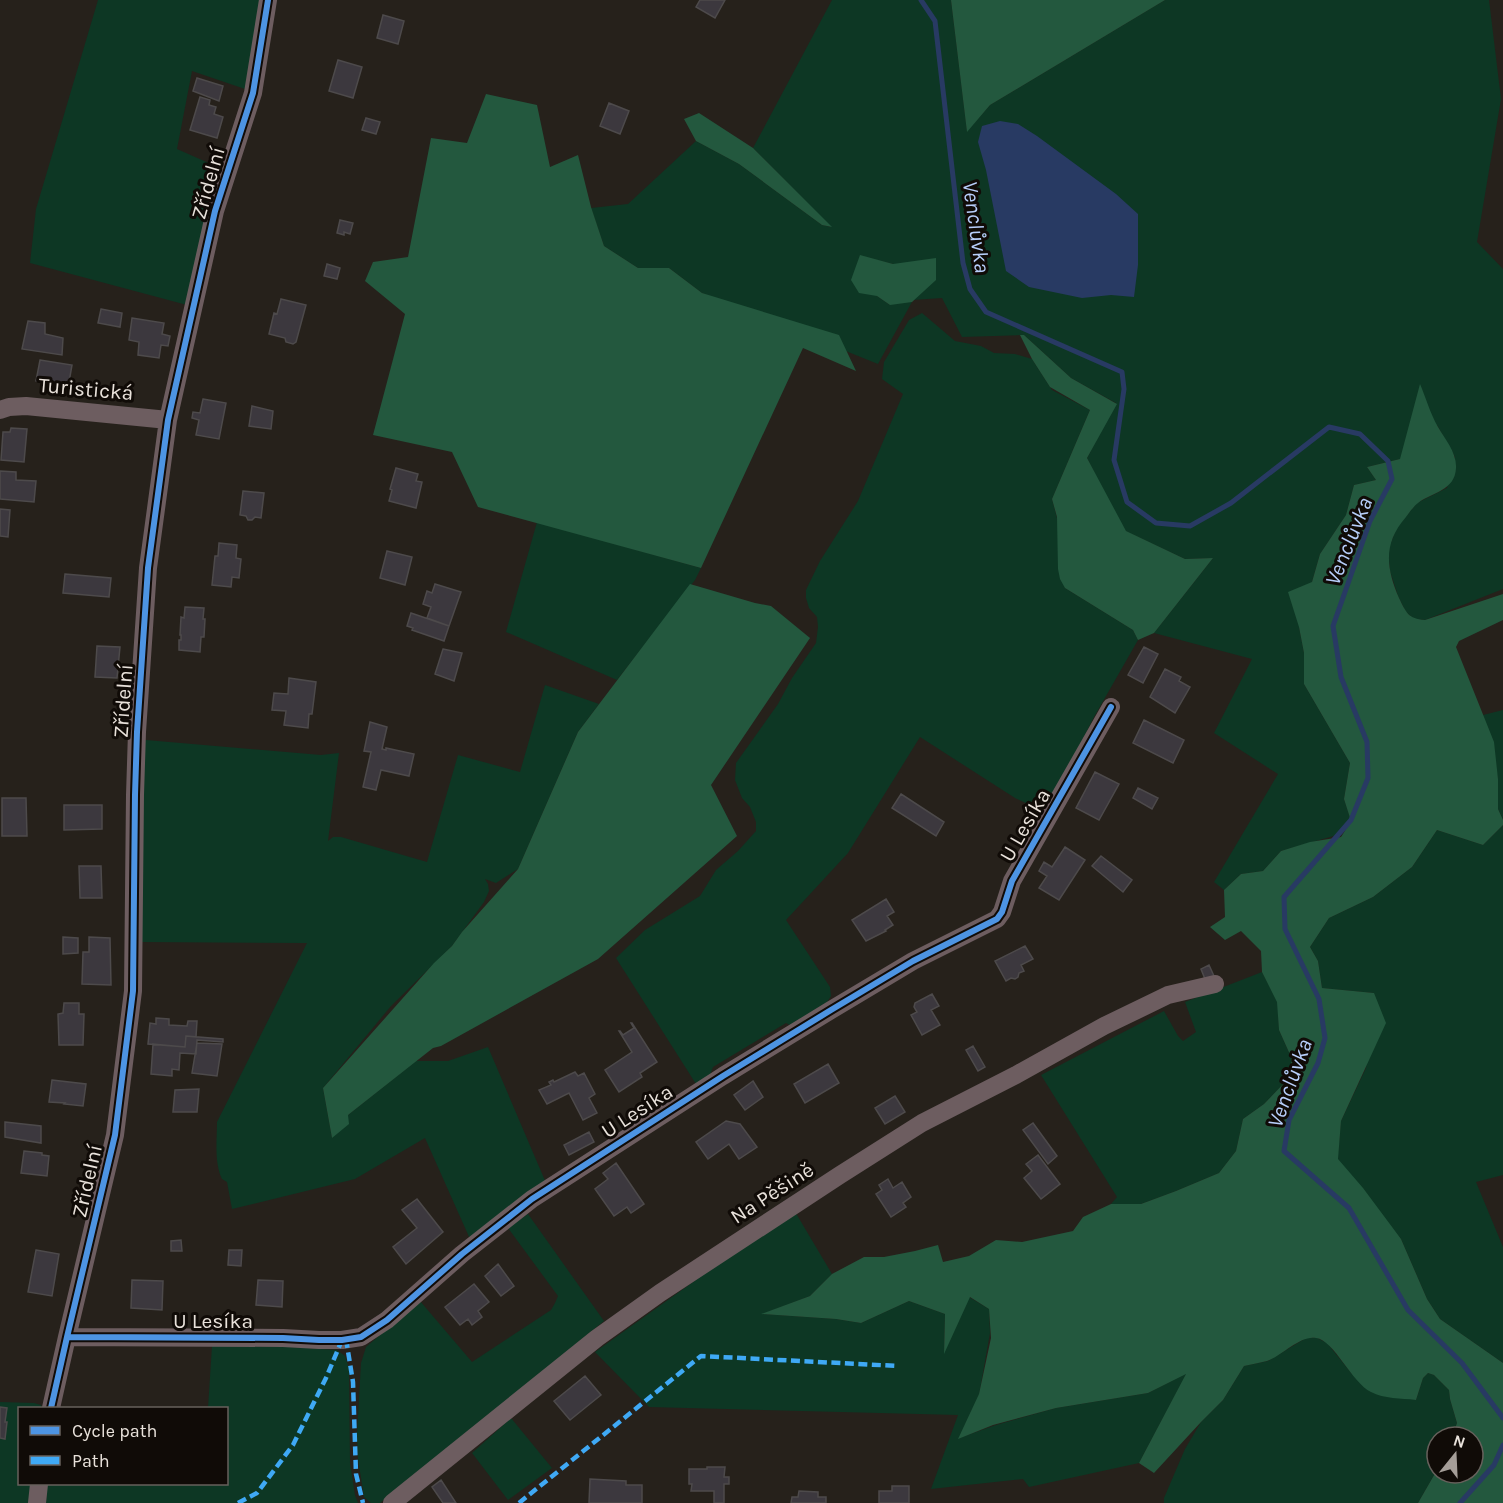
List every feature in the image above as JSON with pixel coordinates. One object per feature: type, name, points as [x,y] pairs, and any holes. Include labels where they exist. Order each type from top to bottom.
[{"type":"street","name":"Zřídelní","points":[[51,1407],[115,1135],[133,991],[137,732],[148,568],[168,420],[215,212],[253,93],[268,0]]},
{"type":"street","name":"Turistická","points":[[0,411],[9,407],[26,406],[168,420]]},
{"type":"street","name":"U Lesíka","points":[[67,1337],[319,1340],[361,1337],[387,1320],[462,1254],[532,1199],[723,1076],[831,1010],[913,961],[997,919],[1002,912],[1012,881],[1111,706]]},
{"type":"street","name":"Na Pěšině","points":[[392,1503],[597,1338],[660,1293],[922,1123],[1016,1075],[1104,1026],[1168,995],[1215,984]]},
{"type":"street","points":[[37,1503],[39,1485]]},
{"type":"green space","points":[[98,0],[263,0],[245,89],[192,71],[177,149],[220,168],[187,305],[30,263],[36,209]]},
{"type":"green space","points":[[832,0],[951,0],[967,131],[990,105],[1165,0],[1489,0],[1501,99],[1477,242],[1503,269],[1503,589],[1425,620],[1414,619],[1406,612],[1390,571],[1388,550],[1397,527],[1417,503],[1447,488],[1455,457],[1437,425],[1400,459],[1367,467],[1376,480],[1354,485],[1346,515],[1320,554],[1299,627],[1304,653],[1304,684],[1350,763],[1344,799],[1351,820],[1337,835],[1281,851],[1263,871],[1241,874],[1224,890],[1214,882],[1278,774],[1214,733],[1252,659],[1154,633],[1213,558],[1185,559],[1123,530],[1087,458],[1116,403],[1071,378],[1024,335],[962,337],[942,298],[913,300],[878,364],[702,293],[669,268],[638,268],[604,246],[591,208],[628,204],[696,141],[739,164],[822,225],[831,227],[753,148]],"holes":[[[860,256],[893,264],[890,305],[877,296]]]},
{"type":"green space","points":[[951,0],[1165,0],[990,105],[967,132]]},
{"type":"green space","points":[[486,94],[537,105],[550,167],[578,155],[604,246],[638,268],[669,268],[702,293],[839,335],[856,371],[803,348],[701,568],[478,507],[452,452],[373,435],[405,314],[365,281],[373,262],[408,257],[431,138],[467,143]]},
{"type":"green space","points":[[699,113],[753,148],[832,227],[822,225],[739,164],[696,141],[684,119]]},
{"type":"green space","points":[[860,255],[893,264],[936,258],[936,280],[912,302],[890,305],[877,296],[859,293],[851,280]]},
{"type":"green space","points":[[922,313],[955,341],[981,346],[994,353],[1015,354],[1032,359],[1052,390],[1090,410],[1052,499],[1058,522],[1065,588],[1133,630],[1138,640],[1094,717],[1053,798],[1041,810],[1015,798],[920,737],[848,853],[786,920],[830,987],[831,996],[827,1002],[790,1025],[786,1023],[713,1067],[710,1075],[696,1084],[616,958],[645,930],[700,896],[716,870],[756,831],[756,822],[750,807],[742,798],[735,780],[736,763],[778,704],[792,678],[816,643],[817,617],[809,608],[806,590],[820,561],[858,501],[903,394],[882,379],[884,362],[909,320]]},
{"type":"green space","points":[[1020,335],[1024,335],[1071,378],[1117,404],[1087,458],[1126,531],[1185,559],[1213,558],[1154,633],[1138,640],[1133,630],[1065,588],[1060,579],[1057,517],[1052,499],[1090,410],[1050,387]]},
{"type":"green space","points":[[1420,384],[1435,422],[1453,452],[1456,462],[1455,476],[1452,482],[1442,490],[1424,499],[1411,510],[1393,536],[1389,566],[1399,598],[1406,611],[1419,619],[1425,620],[1503,594],[1503,620],[1459,641],[1456,647],[1494,742],[1498,809],[1503,825],[1483,845],[1437,830],[1412,867],[1373,897],[1329,918],[1310,947],[1318,961],[1322,988],[1374,993],[1386,1023],[1341,1121],[1338,1159],[1401,1239],[1427,1299],[1440,1319],[1503,1363],[1503,1503],[1418,1503],[1428,1485],[1485,1485],[1485,1425],[1456,1425],[1449,1390],[1434,1375],[1428,1373],[1423,1378],[1416,1400],[1387,1397],[1371,1392],[1357,1380],[1330,1346],[1316,1338],[1297,1343],[1267,1361],[1244,1366],[1223,1400],[1154,1473],[1139,1463],[1186,1374],[1148,1393],[1056,1408],[993,1425],[958,1439],[979,1394],[991,1338],[989,1309],[970,1297],[944,1354],[945,1314],[909,1301],[861,1323],[761,1314],[810,1296],[832,1274],[864,1257],[884,1257],[938,1245],[943,1262],[969,1256],[996,1240],[1022,1242],[1073,1231],[1083,1217],[1111,1204],[1141,1204],[1219,1173],[1236,1151],[1243,1119],[1264,1104],[1287,1080],[1292,1059],[1279,1030],[1277,1002],[1262,972],[1261,951],[1241,931],[1225,940],[1210,927],[1225,917],[1224,890],[1241,874],[1263,871],[1281,851],[1310,842],[1341,837],[1351,821],[1344,799],[1350,763],[1304,684],[1304,653],[1288,592],[1312,582],[1320,554],[1346,515],[1354,485],[1376,480],[1367,467],[1400,459]]},
{"type":"green space","points":[[537,522],[701,568],[695,580],[617,680],[506,632]]},
{"type":"green space","points":[[690,584],[771,606],[810,638],[711,785],[737,836],[598,959],[441,1046],[433,1048],[348,1115],[349,1124],[332,1138],[323,1088],[434,963],[452,946],[518,869],[578,732]]},
{"type":"green space","points":[[545,685],[599,704],[578,732],[518,869],[496,883],[485,879],[489,891],[484,902],[452,946],[391,1006],[323,1088],[332,1138],[348,1115],[416,1061],[448,1061],[488,1047],[546,1183],[470,1239],[425,1138],[355,1179],[232,1209],[227,1182],[222,1179],[219,1172],[216,1151],[217,1122],[307,943],[140,942],[143,742],[146,740],[321,755],[339,753],[328,841],[333,837],[341,837],[427,862],[458,755],[520,772]]},
{"type":"green space","points":[[1503,710],[1503,820],[1498,809],[1498,779],[1483,715]]},
{"type":"green space","points":[[1503,825],[1503,1175],[1476,1182],[1503,1247],[1503,1363],[1440,1319],[1427,1299],[1401,1239],[1337,1163],[1341,1121],[1366,1068],[1374,993],[1322,988],[1318,961],[1310,947],[1329,918],[1373,897],[1412,867],[1437,830],[1483,845]]},
{"type":"green space","points":[[1262,972],[1278,1002],[1279,1030],[1292,1059],[1287,1080],[1264,1104],[1243,1119],[1236,1151],[1219,1173],[1141,1204],[1111,1204],[1117,1197],[1041,1075],[1164,1011],[1183,1041],[1196,1032],[1185,1002]]},
{"type":"green space","points":[[794,1210],[832,1274],[810,1296],[763,1314],[861,1323],[909,1301],[945,1314],[944,1351],[969,1297],[989,1309],[990,1333],[979,1395],[959,1438],[1056,1408],[1148,1393],[1187,1373],[1139,1463],[1029,1487],[1023,1479],[931,1489],[958,1415],[649,1407],[595,1352]]},
{"type":"green space","points":[[528,1214],[604,1321],[380,1503],[371,1503],[364,1497],[358,1459],[357,1433],[361,1363],[366,1347],[420,1301],[472,1362],[551,1310],[558,1296],[508,1228]]},
{"type":"green space","points":[[1306,1338],[1317,1338],[1327,1343],[1352,1374],[1416,1400],[1423,1378],[1428,1373],[1434,1375],[1449,1390],[1457,1423],[1456,1425],[1425,1425],[1425,1485],[1428,1485],[1418,1503],[1164,1503],[1164,1498],[1185,1449],[1201,1422],[1223,1400],[1244,1366],[1268,1361]]},
{"type":"green space","points":[[212,1346],[337,1350],[345,1356],[349,1368],[350,1463],[358,1503],[46,1503],[47,1485],[228,1485],[228,1407],[208,1407]]},
{"type":"green space","points":[[0,1402],[41,1405],[42,1407],[18,1407],[18,1485],[34,1485],[32,1503],[0,1503]]},
{"type":"green space","points":[[511,1418],[552,1468],[508,1500],[472,1453]]},
{"type":"water","points":[[1000,121],[1018,124],[1037,136],[1116,194],[1138,214],[1138,265],[1134,297],[1111,295],[1082,298],[1029,287],[1006,271],[986,170],[978,142],[982,126]]},
{"type":"building","points":[[700,0],[725,0],[715,18],[696,7]]},
{"type":"building","points":[[383,15],[404,21],[398,44],[377,38]]},
{"type":"building","points":[[338,60],[362,67],[353,98],[329,91]]},
{"type":"building","points":[[197,78],[223,86],[219,101],[193,91]]},
{"type":"building","points":[[200,97],[210,100],[209,105],[216,107],[214,114],[223,117],[217,138],[190,130]]},
{"type":"building","points":[[609,103],[629,111],[620,134],[600,126]]},
{"type":"building","points":[[366,118],[380,122],[376,134],[362,130]]},
{"type":"building","points":[[340,220],[353,223],[350,234],[337,233]]},
{"type":"building","points":[[327,264],[340,268],[337,279],[324,276]]},
{"type":"building","points":[[281,299],[306,305],[296,342],[293,344],[286,342],[285,338],[269,334],[274,313],[277,314]]},
{"type":"building","points":[[101,309],[122,313],[120,327],[98,323]]},
{"type":"building","points":[[132,318],[164,323],[162,334],[170,336],[168,346],[161,345],[159,358],[138,355],[139,342],[129,340]]},
{"type":"building","points":[[28,321],[45,323],[45,334],[63,338],[62,355],[22,349]]},
{"type":"building","points":[[40,360],[72,365],[68,388],[36,381]]},
{"type":"building","points":[[203,399],[226,403],[219,439],[196,435],[199,420],[192,418],[193,412],[200,413]]},
{"type":"building","points":[[252,406],[273,411],[271,429],[249,426]]},
{"type":"building","points":[[11,428],[27,429],[24,462],[1,460],[3,432],[10,432]]},
{"type":"building","points":[[396,468],[418,474],[416,481],[422,482],[416,508],[389,501]]},
{"type":"building","points":[[0,471],[16,472],[16,480],[36,481],[34,502],[0,499]]},
{"type":"building","points":[[243,491],[264,493],[261,518],[255,517],[248,520],[246,516],[240,515]]},
{"type":"building","points":[[0,509],[10,510],[8,537],[0,536]]},
{"type":"building","points":[[219,543],[237,545],[236,558],[241,559],[239,578],[232,577],[231,587],[212,585],[215,556],[218,556]]},
{"type":"building","points":[[387,551],[412,557],[405,585],[380,578]]},
{"type":"building","points":[[65,574],[111,578],[109,597],[63,593]]},
{"type":"building","points":[[435,584],[461,592],[449,626],[427,618],[431,607],[423,604],[427,591],[432,593]]},
{"type":"building","points":[[185,607],[204,608],[204,637],[201,637],[200,652],[179,650],[181,617],[184,618]]},
{"type":"building","points":[[411,613],[449,626],[444,641],[412,630],[413,628],[407,626]]},
{"type":"building","points":[[97,646],[120,647],[117,678],[95,677]]},
{"type":"building","points":[[1144,647],[1158,654],[1143,683],[1128,675]]},
{"type":"building","points":[[443,649],[462,653],[454,681],[435,674]]},
{"type":"building","points":[[1165,669],[1181,677],[1179,681],[1190,687],[1175,713],[1150,697]]},
{"type":"building","points":[[289,678],[316,682],[308,728],[284,725],[286,711],[272,710],[274,693],[288,694]]},
{"type":"building","points":[[1144,720],[1184,740],[1173,763],[1133,743]]},
{"type":"building","points":[[370,722],[387,727],[382,749],[414,754],[409,776],[381,770],[376,790],[363,787],[371,752],[364,751]]},
{"type":"building","points":[[1095,772],[1119,784],[1099,820],[1076,808]]},
{"type":"building","points":[[1138,788],[1158,798],[1152,809],[1133,798]]},
{"type":"building","points":[[901,794],[944,822],[936,836],[892,808]]},
{"type":"building","points":[[2,798],[26,798],[27,836],[2,836]]},
{"type":"building","points":[[64,805],[102,805],[102,829],[64,830]]},
{"type":"building","points":[[1065,847],[1085,860],[1059,900],[1039,888],[1047,876],[1039,871],[1044,862],[1052,867]]},
{"type":"building","points":[[1101,856],[1132,880],[1123,892],[1092,866]]},
{"type":"building","points":[[79,866],[101,866],[102,898],[80,898]]},
{"type":"building","points":[[886,899],[894,912],[887,916],[893,925],[866,941],[852,920]]},
{"type":"building","points":[[63,937],[78,938],[78,953],[63,954]]},
{"type":"building","points":[[89,937],[110,938],[111,985],[82,984],[83,952],[89,952]]},
{"type":"building","points":[[1025,946],[1033,959],[1021,965],[1024,971],[1019,973],[1018,977],[1006,981],[995,961]]},
{"type":"building","points":[[1209,965],[1214,976],[1205,979],[1201,969]]},
{"type":"building","points":[[932,994],[939,1006],[931,1010],[940,1025],[922,1035],[911,1015],[917,1012],[914,1007],[915,1003]]},
{"type":"building","points":[[64,1003],[79,1003],[79,1014],[84,1014],[83,1045],[59,1045],[58,1014],[63,1013]]},
{"type":"building","points":[[156,1018],[169,1019],[169,1025],[187,1026],[188,1021],[197,1021],[196,1037],[186,1036],[185,1047],[148,1044],[150,1023],[156,1024]]},
{"type":"building","points":[[631,1023],[657,1062],[640,1073],[642,1077],[619,1092],[605,1070],[632,1052],[619,1031],[623,1035],[634,1028]]},
{"type":"building","points":[[186,1036],[223,1039],[223,1042],[197,1040],[196,1054],[180,1053],[179,1070],[172,1069],[172,1076],[151,1074],[153,1044],[185,1047]]},
{"type":"building","points":[[197,1043],[222,1044],[217,1076],[192,1073]]},
{"type":"building","points":[[973,1046],[985,1067],[978,1071],[966,1050]]},
{"type":"building","points":[[828,1064],[839,1083],[805,1103],[794,1084]]},
{"type":"building","points":[[575,1072],[578,1076],[584,1073],[595,1094],[589,1098],[597,1113],[583,1120],[569,1093],[547,1104],[539,1090],[551,1085],[549,1082],[553,1080],[554,1082]]},
{"type":"building","points":[[52,1080],[86,1084],[83,1106],[49,1102]]},
{"type":"building","points":[[753,1081],[763,1097],[745,1110],[734,1095]]},
{"type":"building","points":[[199,1089],[197,1112],[173,1112],[175,1090]]},
{"type":"building","points":[[895,1096],[905,1112],[885,1124],[875,1108]]},
{"type":"building","points":[[726,1121],[740,1124],[757,1147],[739,1159],[729,1144],[708,1159],[696,1142]]},
{"type":"building","points":[[5,1122],[41,1126],[41,1143],[5,1137]]},
{"type":"building","points":[[1033,1123],[1057,1156],[1048,1164],[1023,1130]]},
{"type":"building","points":[[589,1132],[594,1142],[569,1155],[564,1145]]},
{"type":"building","points":[[24,1151],[49,1156],[47,1176],[21,1173]]},
{"type":"building","points":[[1038,1155],[1060,1184],[1041,1199],[1024,1178],[1032,1171],[1026,1164]]},
{"type":"building","points":[[616,1163],[644,1204],[631,1213],[627,1207],[614,1216],[595,1189],[608,1179],[603,1173]]},
{"type":"building","points":[[888,1179],[893,1188],[902,1182],[911,1197],[903,1203],[906,1207],[891,1217],[876,1194],[882,1190],[879,1185]]},
{"type":"building","points":[[417,1199],[443,1232],[406,1264],[393,1247],[417,1228],[402,1210]]},
{"type":"building","points":[[181,1240],[182,1251],[171,1251],[171,1241]]},
{"type":"building","points":[[36,1250],[59,1254],[52,1296],[28,1292]]},
{"type":"building","points":[[229,1250],[242,1250],[241,1266],[228,1265]]},
{"type":"building","points":[[498,1264],[514,1286],[501,1296],[485,1276]]},
{"type":"building","points":[[132,1280],[163,1281],[162,1310],[131,1308]]},
{"type":"building","points":[[258,1280],[283,1281],[282,1307],[256,1305]]},
{"type":"building","points":[[474,1284],[489,1302],[478,1311],[482,1317],[472,1325],[468,1319],[460,1325],[445,1307]]},
{"type":"building","points":[[585,1376],[601,1395],[570,1420],[554,1401]]},
{"type":"building","points":[[0,1407],[7,1408],[5,1439],[0,1438]]},
{"type":"building","points":[[707,1467],[725,1467],[724,1477],[729,1477],[729,1484],[724,1484],[724,1503],[714,1503],[714,1491],[691,1491],[689,1469],[707,1469]]},
{"type":"building","points":[[590,1479],[626,1481],[626,1485],[642,1485],[642,1503],[589,1503]]},
{"type":"building","points":[[441,1480],[456,1503],[443,1503],[432,1487]]},
{"type":"building","points":[[892,1486],[909,1486],[909,1503],[879,1503],[879,1491],[892,1491]]},
{"type":"building","points":[[799,1491],[818,1492],[818,1497],[826,1497],[826,1503],[791,1503],[792,1497],[798,1497]]},
{"type":"waterway","name":"Venclůvka","points":[[921,0],[935,21],[963,263],[970,289],[986,312],[1122,372],[1124,389],[1114,460],[1127,502],[1156,523],[1190,526],[1231,503],[1329,427],[1360,434],[1388,461],[1392,479],[1370,521],[1333,626],[1341,677],[1367,742],[1368,778],[1351,820],[1284,897],[1285,929],[1319,999],[1325,1038],[1318,1063],[1289,1120],[1284,1151],[1349,1208],[1408,1310],[1462,1363],[1503,1418]]},
{"type":"waterway","name":"Venclůvka","points":[[1460,1503],[1494,1465],[1503,1445]]},
{"type":"marked path","points":[[346,1339],[353,1382],[356,1474],[363,1503]]},
{"type":"marked path","points":[[238,1503],[257,1493],[293,1445],[342,1340]]},
{"type":"marked path","points":[[519,1503],[701,1356],[898,1366]]},
{"type":"cycle path","points":[[51,1407],[115,1135],[133,991],[137,732],[148,568],[168,420],[215,211],[253,93],[268,0]]},
{"type":"cycle path","points":[[67,1337],[319,1340],[361,1337],[387,1320],[462,1254],[532,1199],[723,1076],[831,1010],[913,961],[997,919],[1002,912],[1012,881],[1111,707]]}]
